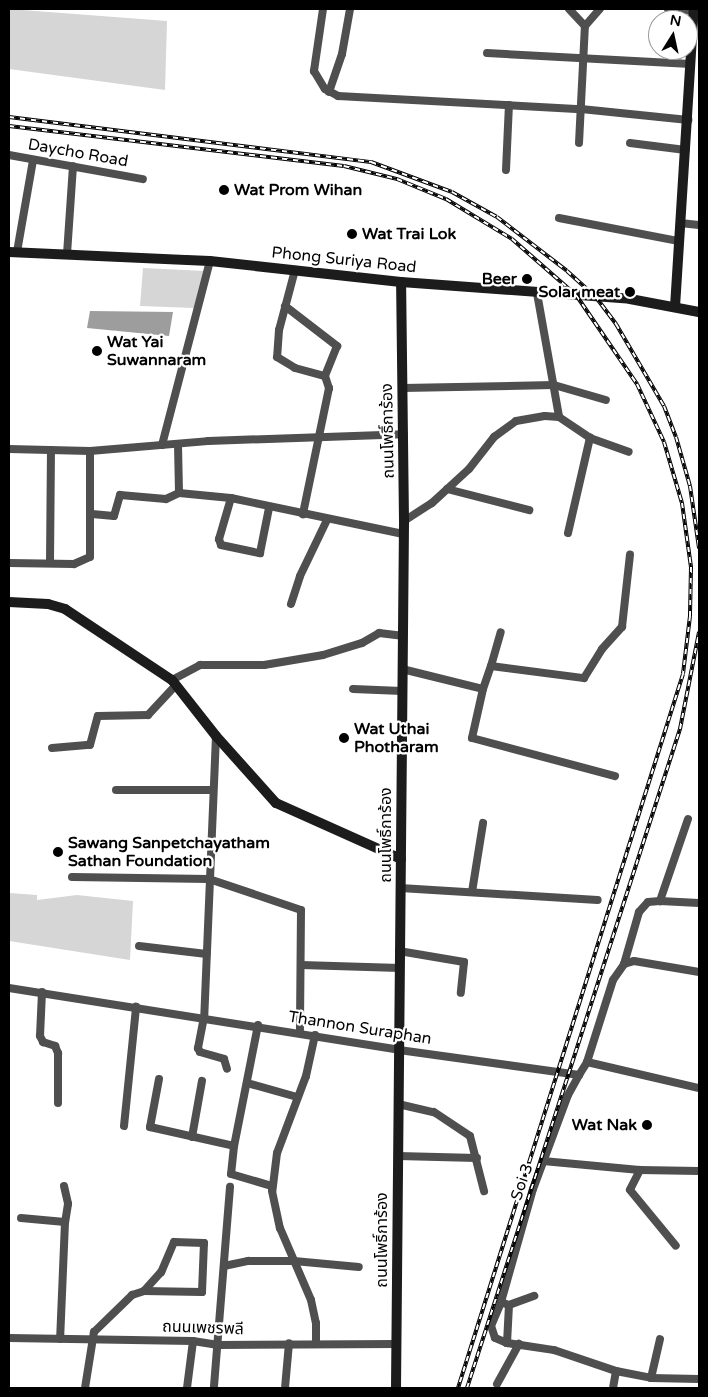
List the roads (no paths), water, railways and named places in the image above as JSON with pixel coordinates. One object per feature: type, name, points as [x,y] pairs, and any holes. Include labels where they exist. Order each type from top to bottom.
[{"type":"street","points":[[323,9],[314,71],[329,92],[351,98],[581,109],[688,120]]},
{"type":"street","points":[[329,92],[342,54],[350,9]]},
{"type":"street","points":[[569,9],[586,26]]},
{"type":"street","points":[[579,143],[586,26],[600,9]]},
{"type":"street","points":[[668,9],[694,10]]},
{"type":"street","points":[[487,54],[691,64]]},
{"type":"street","points":[[675,306],[691,60]]},
{"type":"street","points":[[506,170],[509,105]]},
{"type":"street","points":[[630,143],[686,150]]},
{"type":"street","name":"Daycho Road","points":[[9,155],[143,179]]},
{"type":"street","points":[[13,252],[33,160]]},
{"type":"street","points":[[67,254],[73,166]]},
{"type":"street","points":[[560,218],[679,241]]},
{"type":"street","points":[[680,224],[699,225]]},
{"type":"street","name":"Phong Suriya Road","points":[[13,252],[210,261],[401,282],[630,299],[699,312]]},
{"type":"street","points":[[162,445],[210,261]]},
{"type":"street","points":[[295,270],[277,338],[276,357],[295,368],[326,376]]},
{"type":"street","name":"ถนนโพธิ์การ้อง","points":[[396,1388],[404,521],[401,282]]},
{"type":"street","points":[[538,293],[558,417]]},
{"type":"street","points":[[285,306],[337,346],[326,376],[328,397],[321,437],[303,514]]},
{"type":"street","points":[[403,388],[554,385],[606,400]]},
{"type":"street","points":[[404,521],[447,489],[494,438],[516,421],[545,416],[558,417],[590,438],[629,452]]},
{"type":"street","points":[[9,449],[90,451],[162,445],[404,434]]},
{"type":"street","points":[[568,533],[590,438]]},
{"type":"street","points":[[178,445],[179,494]]},
{"type":"street","points":[[50,562],[51,450]]},
{"type":"street","points":[[9,563],[50,562],[74,564],[88,560],[92,548],[90,451]]},
{"type":"street","points":[[447,489],[529,510]]},
{"type":"street","points":[[92,514],[114,516],[120,495],[166,499],[179,494],[231,498],[269,508],[403,534]]},
{"type":"street","points":[[231,498],[219,542],[238,549],[258,554],[262,551],[269,508]]},
{"type":"street","points":[[291,604],[300,576],[327,520]]},
{"type":"street","points":[[491,666],[584,678],[602,649],[622,627],[630,554]]},
{"type":"street","points":[[9,602],[48,604],[65,609],[174,682],[216,736],[276,803],[401,859]]},
{"type":"street","points":[[501,632],[483,689],[472,738],[615,776]]},
{"type":"street","points":[[52,748],[90,745],[98,716],[148,715],[174,682],[200,665],[264,665],[323,655],[362,643],[378,633],[402,636]]},
{"type":"street","points":[[402,669],[483,689]]},
{"type":"street","points":[[353,689],[402,691]]},
{"type":"street","points":[[216,736],[204,1017],[198,1050],[224,1059],[227,1069]]},
{"type":"street","points":[[116,790],[213,790]]},
{"type":"street","points":[[660,901],[688,819]]},
{"type":"street","points":[[472,892],[483,822]]},
{"type":"street","points":[[72,877],[210,879],[301,910],[300,1033]]},
{"type":"street","points":[[400,888],[598,900]]},
{"type":"street","points":[[579,1075],[587,1062],[614,980],[624,964],[639,912],[648,902],[699,903]]},
{"type":"street","points":[[139,946],[207,954]]},
{"type":"street","points":[[399,951],[464,962],[462,993]]},
{"type":"street","points":[[624,964],[634,961],[699,972]]},
{"type":"street","points":[[301,965],[400,968]]},
{"type":"street","name":"Thannon Suraphan","points":[[9,988],[258,1025],[399,1050],[579,1075]]},
{"type":"street","points":[[42,992],[40,1036],[43,1042],[55,1046],[58,1053],[58,1103]]},
{"type":"street","points":[[124,1126],[136,1007]]},
{"type":"street","points":[[258,1025],[234,1146],[231,1174],[272,1186]]},
{"type":"street","points":[[315,1035],[297,1097],[277,1152],[272,1186],[280,1228],[311,1300],[316,1323],[316,1344]]},
{"type":"street","points":[[587,1062],[699,1088]]},
{"type":"street","name":"Soi 3","points":[[505,1303],[491,1330],[495,1338],[507,1342],[505,1303],[518,1234],[568,1095],[579,1075]]},
{"type":"street","points":[[159,1079],[150,1127],[234,1146]]},
{"type":"street","points":[[192,1137],[202,1081]]},
{"type":"street","points":[[246,1083],[297,1097]]},
{"type":"street","points":[[398,1104],[434,1112],[465,1132],[473,1140],[484,1191]]},
{"type":"street","points":[[398,1156],[477,1158]]},
{"type":"street","points":[[543,1161],[640,1170],[699,1171]]},
{"type":"street","points":[[640,1170],[630,1190],[676,1246]]},
{"type":"street","points":[[60,1339],[65,1222],[68,1204],[64,1186]]},
{"type":"street","points":[[214,1386],[230,1187]]},
{"type":"street","points":[[21,1218],[65,1222]]},
{"type":"street","points":[[85,1388],[91,1340],[99,1324],[120,1309],[135,1293],[144,1291],[202,1292],[204,1243],[174,1242],[161,1272],[144,1291]]},
{"type":"street","points":[[224,1266],[248,1261],[294,1261],[359,1267]]},
{"type":"street","points":[[505,1303],[534,1296]]},
{"type":"street","name":"ถนนเพชรพลี","points":[[9,1338],[193,1341],[217,1344],[397,1344]]},
{"type":"street","points":[[651,1378],[660,1339]]},
{"type":"street","points":[[187,1388],[193,1341]]},
{"type":"street","points":[[507,1342],[564,1353],[616,1371],[651,1378],[699,1379]]},
{"type":"street","points":[[285,1388],[289,1343]]},
{"type":"street","points":[[497,1384],[518,1344]]},
{"type":"street","points":[[613,1388],[616,1371]]},
{"type":"railway","points":[[9,117],[371,162],[452,192],[497,217],[567,271],[595,296],[616,324],[664,406],[676,437],[690,486],[699,548]]},
{"type":"railway","points":[[9,126],[344,166],[397,179],[446,199],[512,239],[576,295],[637,384],[664,442],[682,503],[691,567],[690,616],[683,674],[458,1388]]},
{"type":"railway","points":[[467,1388],[680,729],[699,632]]},
{"type":"place","name":"Wat Prom Wihan","points":[[224,190]]},
{"type":"place","name":"Wat Trai Lok","points":[[352,234]]},
{"type":"place","name":"Beer","points":[[527,279]]},
{"type":"place","name":"Solar meat","points":[[630,292]]},
{"type":"place","name":"Wat Yai Suwannaram","points":[[97,351]]},
{"type":"place","name":"Wat Uthai Photharam","points":[[344,738]]},
{"type":"place","name":"Sawang Sanpetchayatham Sathan Foundation","points":[[58,852]]},
{"type":"place","name":"Wat Nak","points":[[647,1125]]}]
